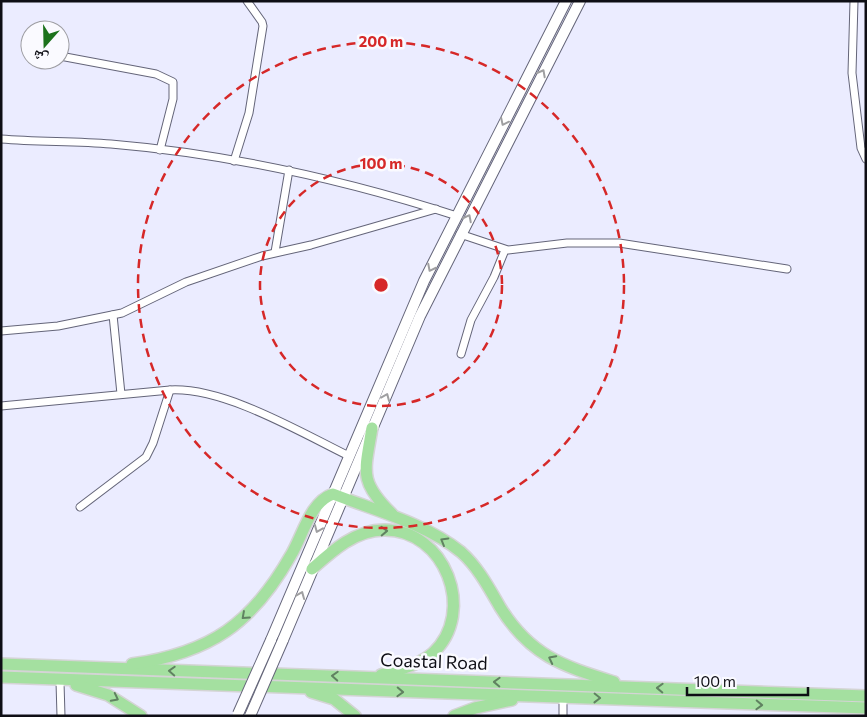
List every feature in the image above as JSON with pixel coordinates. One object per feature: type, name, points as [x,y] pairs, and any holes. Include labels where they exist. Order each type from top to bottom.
[{"type":"highway","points":[[372,428],[365,478],[379,502],[395,517]]},
{"type":"highway","points":[[102,667],[172,658],[202,647],[234,626],[254,608],[271,588],[292,555],[320,501],[338,496],[395,517],[446,542],[461,552],[486,582],[502,610],[519,633],[545,656],[584,674],[631,687]]},
{"type":"highway","points":[[312,569],[336,548],[354,537],[383,530],[402,532],[415,538],[443,564],[451,582],[455,608],[450,626],[440,644],[433,652],[415,665],[373,678]]},
{"type":"highway","name":"Coastal Road","points":[[1,664],[866,696]]},
{"type":"highway","name":"Coastal Road","points":[[1,677],[866,708]]},
{"type":"highway","points":[[56,680],[108,694],[141,716]]},
{"type":"highway","points":[[284,686],[334,699],[355,716]]},
{"type":"highway","points":[[454,716],[475,708],[530,696]]},
{"type":"main road","points":[[250,716],[312,569],[350,456],[418,296],[566,1]]},
{"type":"main road","points":[[238,715],[338,496],[372,428],[424,308],[580,1]]},
{"type":"street","points":[[234,161],[249,113],[263,26],[247,1]]},
{"type":"street","points":[[854,1],[852,73],[861,148],[866,159]]},
{"type":"street","points":[[70,58],[156,74],[172,82],[173,99],[160,150]]},
{"type":"street","points":[[1,139],[110,144],[289,170],[457,216]]},
{"type":"street","points":[[275,252],[289,170]]},
{"type":"street","points":[[1,332],[58,326],[113,315],[146,303],[186,282],[275,252],[311,245],[436,209]]},
{"type":"street","points":[[460,234],[506,250],[567,243],[620,243],[787,269]]},
{"type":"street","points":[[461,354],[471,320],[506,250]]},
{"type":"street","points":[[113,315],[122,394]]},
{"type":"street","points":[[1,406],[170,390],[195,390],[246,407],[350,456]]},
{"type":"street","points":[[80,507],[146,457],[153,443],[170,390]]},
{"type":"street","points":[[56,680],[60,716]]},
{"type":"street","points":[[563,698],[563,716]]}]
